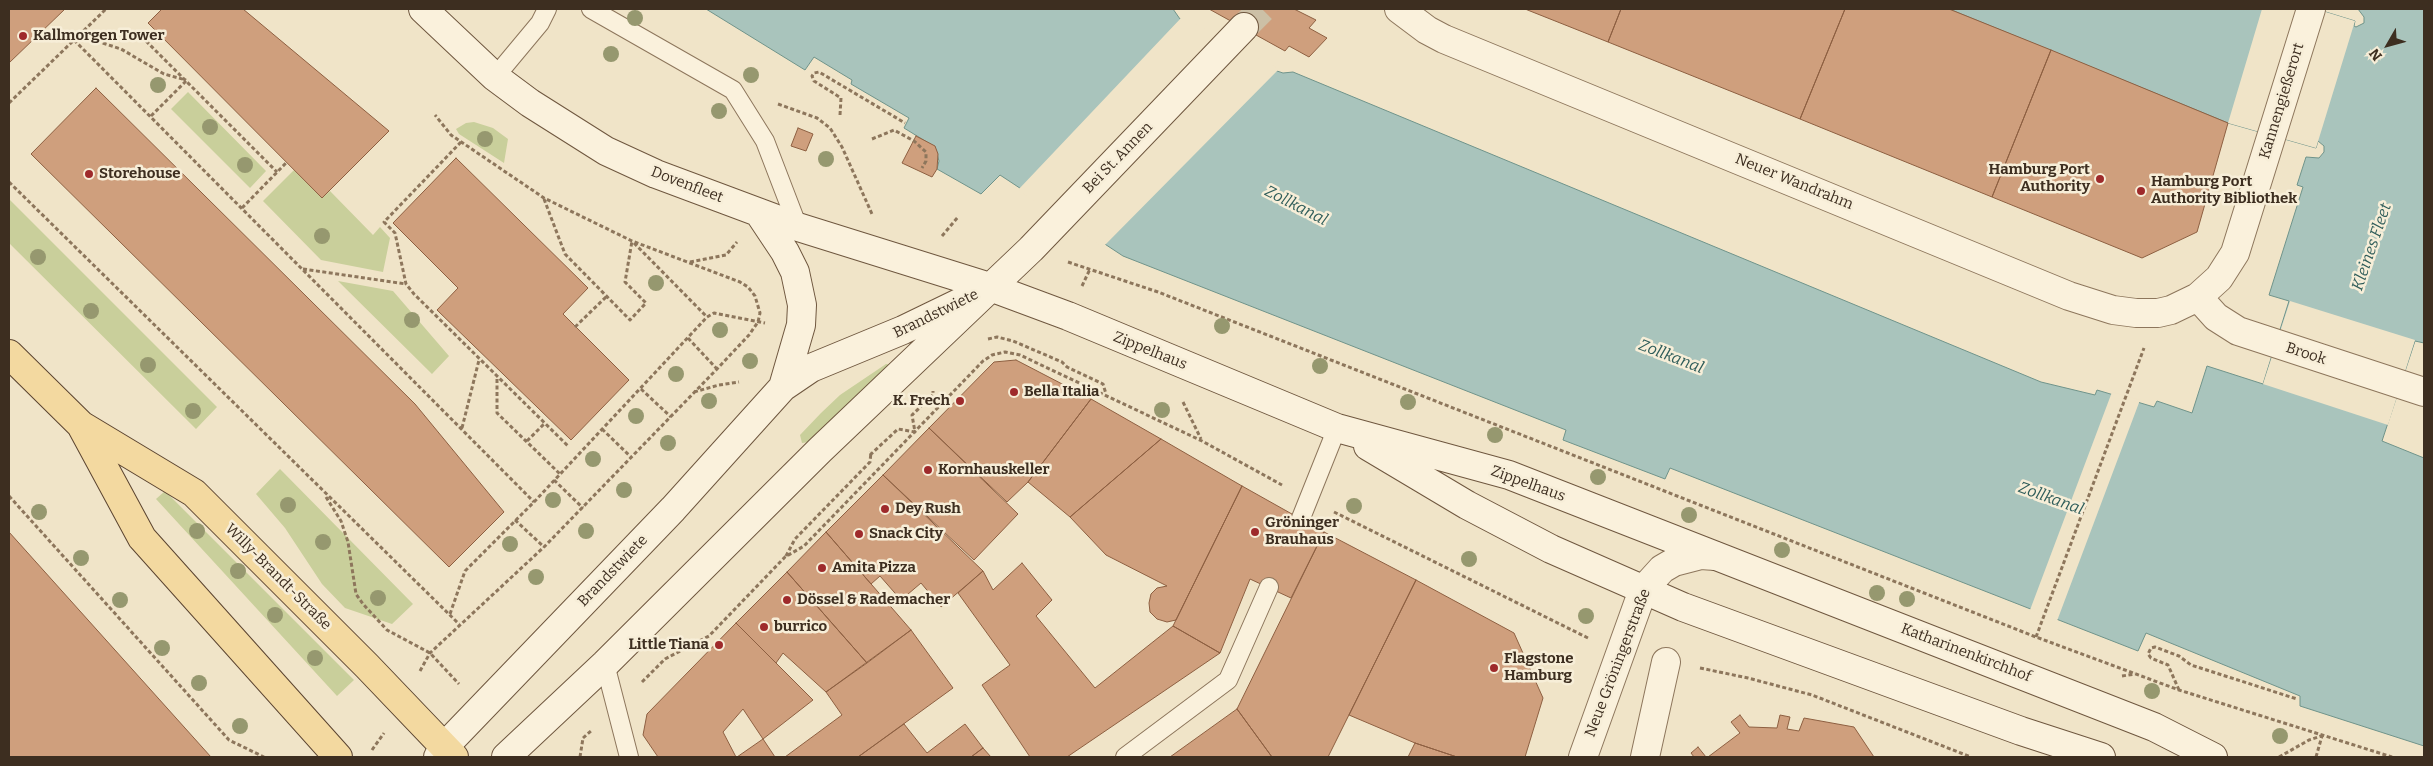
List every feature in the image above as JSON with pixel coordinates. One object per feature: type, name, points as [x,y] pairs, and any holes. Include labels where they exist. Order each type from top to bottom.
[{"type":"main road","name":"Dovenfleet","points":[[423,9],[494,77],[544,113],[606,151],[656,174],[798,227],[990,287]]},
{"type":"main road","name":"Neuer Wandrahm","points":[[1399,9],[1427,30],[1444,39],[2081,300],[2113,310],[2158,313],[2178,307],[2198,297]]},
{"type":"main road","name":"Kannengießerort","points":[[2198,297],[2219,278],[2235,253],[2311,9]]},
{"type":"main road","name":"Bei St. Annen","points":[[990,287],[1045,234],[1244,27]]},
{"type":"main road","points":[[760,213],[785,252],[795,272],[802,305],[801,325],[783,388]]},
{"type":"main road","name":"Brandstwiete","points":[[506,757],[605,664],[820,450],[990,287]]},
{"type":"main road","name":"Brandstwiete","points":[[445,754],[783,388],[811,368],[903,330],[990,287]]},
{"type":"main road","name":"Zippelhaus","points":[[990,287],[1068,316],[1336,428],[1497,521],[1551,549],[1643,590]]},
{"type":"main road","name":"Brook","points":[[2198,297],[2226,325],[2276,344],[2413,388]]},
{"type":"main road","name":"Willy-Brandt-Straße","points":[[9,354],[81,425],[194,493],[380,679],[445,754]]},
{"type":"main road","name":"Willy-Brandt-Straße","points":[[81,425],[142,538],[338,757]]},
{"type":"main road","name":"Zippelhaus","points":[[1336,428],[1509,475],[1715,556]]},
{"type":"main road","name":"Neue Gröningerstraße","points":[[1583,757],[1643,590],[1662,569],[1674,562],[1701,555],[1715,556]]},
{"type":"main road","name":"Katharinenkirchhof","points":[[1715,556],[2154,727],[2213,757]]},
{"type":"main road","points":[[1643,590],[2051,750],[2101,757]]},
{"type":"main road","points":[[1645,757],[1666,662]]},
{"type":"lane","points":[[494,77],[540,22],[547,9]]},
{"type":"lane","points":[[591,9],[685,64],[726,85],[739,96],[765,141],[798,227]]},
{"type":"lane","points":[[1301,518],[1336,428]]},
{"type":"lane","points":[[1126,757],[1228,680],[1269,588]]},
{"type":"lane","points":[[605,664],[629,757]]},
{"type":"path","points":[[9,103],[106,9]]},
{"type":"path","points":[[78,35],[121,49],[164,74],[187,80]]},
{"type":"path","points":[[74,40],[534,502]]},
{"type":"path","points":[[146,42],[187,80],[277,172]]},
{"type":"path","points":[[840,114],[841,98],[814,81],[812,76],[814,73],[819,72],[905,123]]},
{"type":"path","points":[[151,116],[187,80]]},
{"type":"path","points":[[726,85],[817,118],[830,128],[842,147],[893,257]]},
{"type":"path","points":[[430,652],[544,547],[718,369],[749,335],[758,322],[759,305],[748,287],[740,282],[632,240],[544,198],[451,135],[435,114]]},
{"type":"path","points":[[872,139],[894,130],[914,140],[926,152],[926,161],[922,168]]},
{"type":"path","points":[[461,142],[384,222],[395,233],[406,284],[497,378],[568,446]]},
{"type":"path","points":[[242,208],[286,163]]},
{"type":"path","points":[[9,182],[459,624]]},
{"type":"path","points":[[544,198],[565,254],[630,320],[646,303],[625,282],[632,240]]},
{"type":"path","points":[[690,262],[726,255],[760,213]]},
{"type":"path","points":[[632,240],[707,317]]},
{"type":"path","points":[[1079,266],[1168,296],[2036,638],[2179,690],[2392,757]]},
{"type":"path","points":[[302,268],[406,284]]},
{"type":"path","points":[[575,327],[607,296]]},
{"type":"path","points":[[450,614],[465,571],[534,502],[707,317],[714,313],[783,326],[801,325]]},
{"type":"path","points":[[981,342],[997,337],[1013,341],[1062,362],[1067,367],[1103,384],[1106,395]]},
{"type":"path","points":[[688,338],[718,369]]},
{"type":"path","points":[[785,557],[804,546],[983,361],[992,355],[1005,352],[1020,355],[1202,441],[1308,499],[1619,653]]},
{"type":"path","points":[[462,428],[480,360]]},
{"type":"path","points":[[2036,638],[2139,361]]},
{"type":"path","points":[[907,367],[934,386],[926,389]]},
{"type":"path","points":[[497,378],[497,413],[560,474]]},
{"type":"path","points":[[641,389],[670,417]]},
{"type":"path","points":[[915,432],[912,415],[926,401]]},
{"type":"path","points":[[527,441],[544,424]]},
{"type":"path","points":[[602,429],[631,457]]},
{"type":"path","points":[[870,455],[898,429],[915,432]]},
{"type":"path","points":[[580,757],[583,738],[665,659],[709,636],[785,557],[795,539],[870,462],[871,448]]},
{"type":"path","points":[[554,480],[583,508]]},
{"type":"path","points":[[323,492],[341,521],[348,542],[356,594],[387,630],[430,652],[453,678]]},
{"type":"path","points":[[9,496],[229,740],[241,748],[264,757]]},
{"type":"path","points":[[516,520],[544,547]]},
{"type":"path","points":[[2179,690],[2168,665],[2151,658],[2148,654],[2151,648],[2154,647],[2179,656],[2191,664],[2297,699]]},
{"type":"path","points":[[1666,662],[1748,678],[1812,695],[1970,757]]},
{"type":"path","points":[[2279,757],[2308,740],[2322,735]]},
{"type":"path","points":[[2316,757],[2322,735]]},
{"type":"green space","points":[[188,92],[266,171],[250,188],[171,109]]},
{"type":"green space","points":[[474,122],[493,128],[508,139],[504,163],[459,134],[456,129],[466,123]]},
{"type":"green space","points":[[294,170],[322,198],[330,191],[373,235],[380,227],[390,238],[383,272],[321,260],[263,201]]},
{"type":"green space","points":[[9,199],[217,407],[196,429],[9,243]]},
{"type":"green space","points":[[338,281],[393,291],[449,356],[432,374]]},
{"type":"green space","points":[[886,364],[892,365],[891,370],[845,407],[809,442],[802,443],[800,435],[840,395]]},
{"type":"green space","points":[[280,469],[413,604],[392,624],[345,608],[322,584],[285,528],[256,494]]},
{"type":"green space","points":[[165,491],[354,680],[337,696],[156,499]]},
{"type":"water","points":[[706,9],[1173,9],[1180,19],[1277,71],[1283,73],[1293,72],[2041,382],[2095,395],[2097,390],[2154,407],[2157,401],[2192,413],[2207,366],[2263,384],[2289,301],[2269,295],[2303,187],[2297,185],[2306,157],[2319,158],[2324,152],[2324,146],[2318,141],[2316,148],[2228,123],[1949,9],[2316,9],[2355,21],[2354,26],[2356,27],[2364,23],[2364,17],[2358,9],[2424,9],[2424,343],[2415,341],[2382,441],[2424,458],[2424,746],[2300,706],[2300,696],[2146,633],[2138,651],[1670,468],[1665,479],[1563,440],[1566,430],[1123,256],[1000,175],[981,194],[937,169],[939,161],[935,147],[904,128],[909,118],[851,84],[852,80],[814,57],[805,70]]},
{"type":"pier","points":[[2262,9],[2316,9],[2355,21],[2316,148],[2228,123]]},
{"type":"pier","points":[[1182,17],[1279,69],[1103,247],[1018,190]]},
{"type":"pier","points":[[2290,301],[2415,340],[2388,425],[2263,384]]},
{"type":"pier","points":[[2112,392],[2140,400],[2057,621],[2030,610]]},
{"type":"building","name":"Kallmorgen Tower","points":[[9,9],[65,9],[9,63]]},
{"type":"building","points":[[162,9],[243,9],[389,131],[322,198],[148,23]]},
{"type":"building","points":[[1209,9],[1294,9],[1316,20],[1309,28],[1327,38],[1309,57],[1289,46],[1285,51]]},
{"type":"building","points":[[1525,9],[1621,9],[1608,42]]},
{"type":"building","points":[[1621,9],[1845,9],[1800,119],[1608,42]]},
{"type":"building","points":[[1845,9],[1949,9],[2051,50],[1992,197],[1800,119]]},
{"type":"building","points":[[2051,50],[2228,123],[2197,232],[2142,258],[1992,197]]},
{"type":"building","points":[[96,88],[415,404],[504,512],[449,567],[31,154]]},
{"type":"building","points":[[798,128],[813,134],[806,151],[791,146]]},
{"type":"building","points":[[916,136],[935,146],[938,154],[937,169],[932,177],[902,163]]},
{"type":"building","points":[[456,158],[588,288],[563,314],[629,380],[571,440],[437,310],[458,288],[393,223]]},
{"type":"building","points":[[1016,360],[1091,399],[1028,482],[1007,502],[929,428],[994,362]]},
{"type":"building","points":[[1091,399],[1161,439],[1070,517],[1028,482]]},
{"type":"building","points":[[929,428],[1018,514],[974,560],[883,475]]},
{"type":"building","points":[[1161,439],[1242,486],[1176,620],[1167,622],[1157,619],[1150,612],[1149,603],[1151,594],[1157,588],[1167,586],[1106,555],[1070,517]]},
{"type":"building","points":[[883,475],[983,571],[941,607],[921,583],[901,600],[880,576],[871,584],[826,532]]},
{"type":"building","points":[[1242,486],[1324,532],[1291,598],[1250,579],[1220,653],[1173,626]]},
{"type":"building","points":[[9,532],[211,757],[9,757]]},
{"type":"building","points":[[826,532],[911,630],[867,663],[787,572]]},
{"type":"building","points":[[1324,532],[1416,580],[1328,757],[1272,757],[1237,709]]},
{"type":"building","points":[[1022,563],[1052,600],[1036,616],[1095,688],[1173,626],[1220,653],[1067,757],[1030,757],[982,685],[1010,665],[958,593],[983,571],[993,590]]},
{"type":"building","points":[[787,572],[867,663],[826,692],[783,653],[776,663],[736,623]]},
{"type":"building","points":[[1416,580],[1514,633],[1543,698],[1525,757],[1457,757],[1415,743],[1349,715]]},
{"type":"building","points":[[736,623],[813,700],[763,739],[743,709],[723,732],[736,757],[658,757],[643,735],[647,714]]},
{"type":"building","points":[[911,630],[953,688],[858,757],[785,757],[842,715],[826,692]]},
{"type":"building","points":[[1237,709],[1272,757],[1170,757]]},
{"type":"building","points":[[1740,715],[1749,727],[1777,728],[1780,715],[1790,717],[1787,729],[1799,731],[1804,718],[1854,727],[1874,757],[1708,757],[1740,733],[1731,722]]},
{"type":"building","points":[[904,724],[927,753],[965,724],[983,748],[971,757],[858,757]]},
{"type":"building","points":[[763,739],[775,757],[737,757]]},
{"type":"building","points":[[1415,743],[1457,757],[1408,757]]},
{"type":"building","points":[[1698,747],[1706,757],[1694,757],[1691,753]]},
{"type":"building","points":[[983,748],[991,757],[971,757]]},
{"type":"tunnel","points":[[1244,27],[1262,9]]},
{"type":"place","name":"Kallmorgen Tower","points":[[23,36]]},
{"type":"place","name":"Storehouse","points":[[89,174]]},
{"type":"place","name":"Hamburg Port Authority","points":[[2100,179]]},
{"type":"place","name":"Hamburg Port Authority Bibliothek","points":[[2141,191]]},
{"type":"place","name":"Bella Italia","points":[[1014,392]]},
{"type":"place","name":"K. Frech","points":[[960,401]]},
{"type":"place","name":"Kornhauskeller","points":[[928,470]]},
{"type":"place","name":"Dey Rush","points":[[885,509]]},
{"type":"place","name":"Gröninger Brauhaus","points":[[1255,532]]},
{"type":"place","name":"Snack City","points":[[859,534]]},
{"type":"place","name":"Amita Pizza","points":[[822,568]]},
{"type":"place","name":"Dössel & Rademacher","points":[[787,600]]},
{"type":"place","name":"burrico","points":[[764,627]]},
{"type":"place","name":"Little Tiana","points":[[719,645]]},
{"type":"place","name":"Flagstone Hamburg","points":[[1494,668]]},
{"type":"water label","name":"Zollkanal","points":[[1296,206]]},
{"type":"water label","name":"Kleines Fleet","points":[[2372,247]]},
{"type":"water label","name":"Zollkanal","points":[[1671,357]]},
{"type":"water label","name":"Zollkanal","points":[[2051,499]]}]
